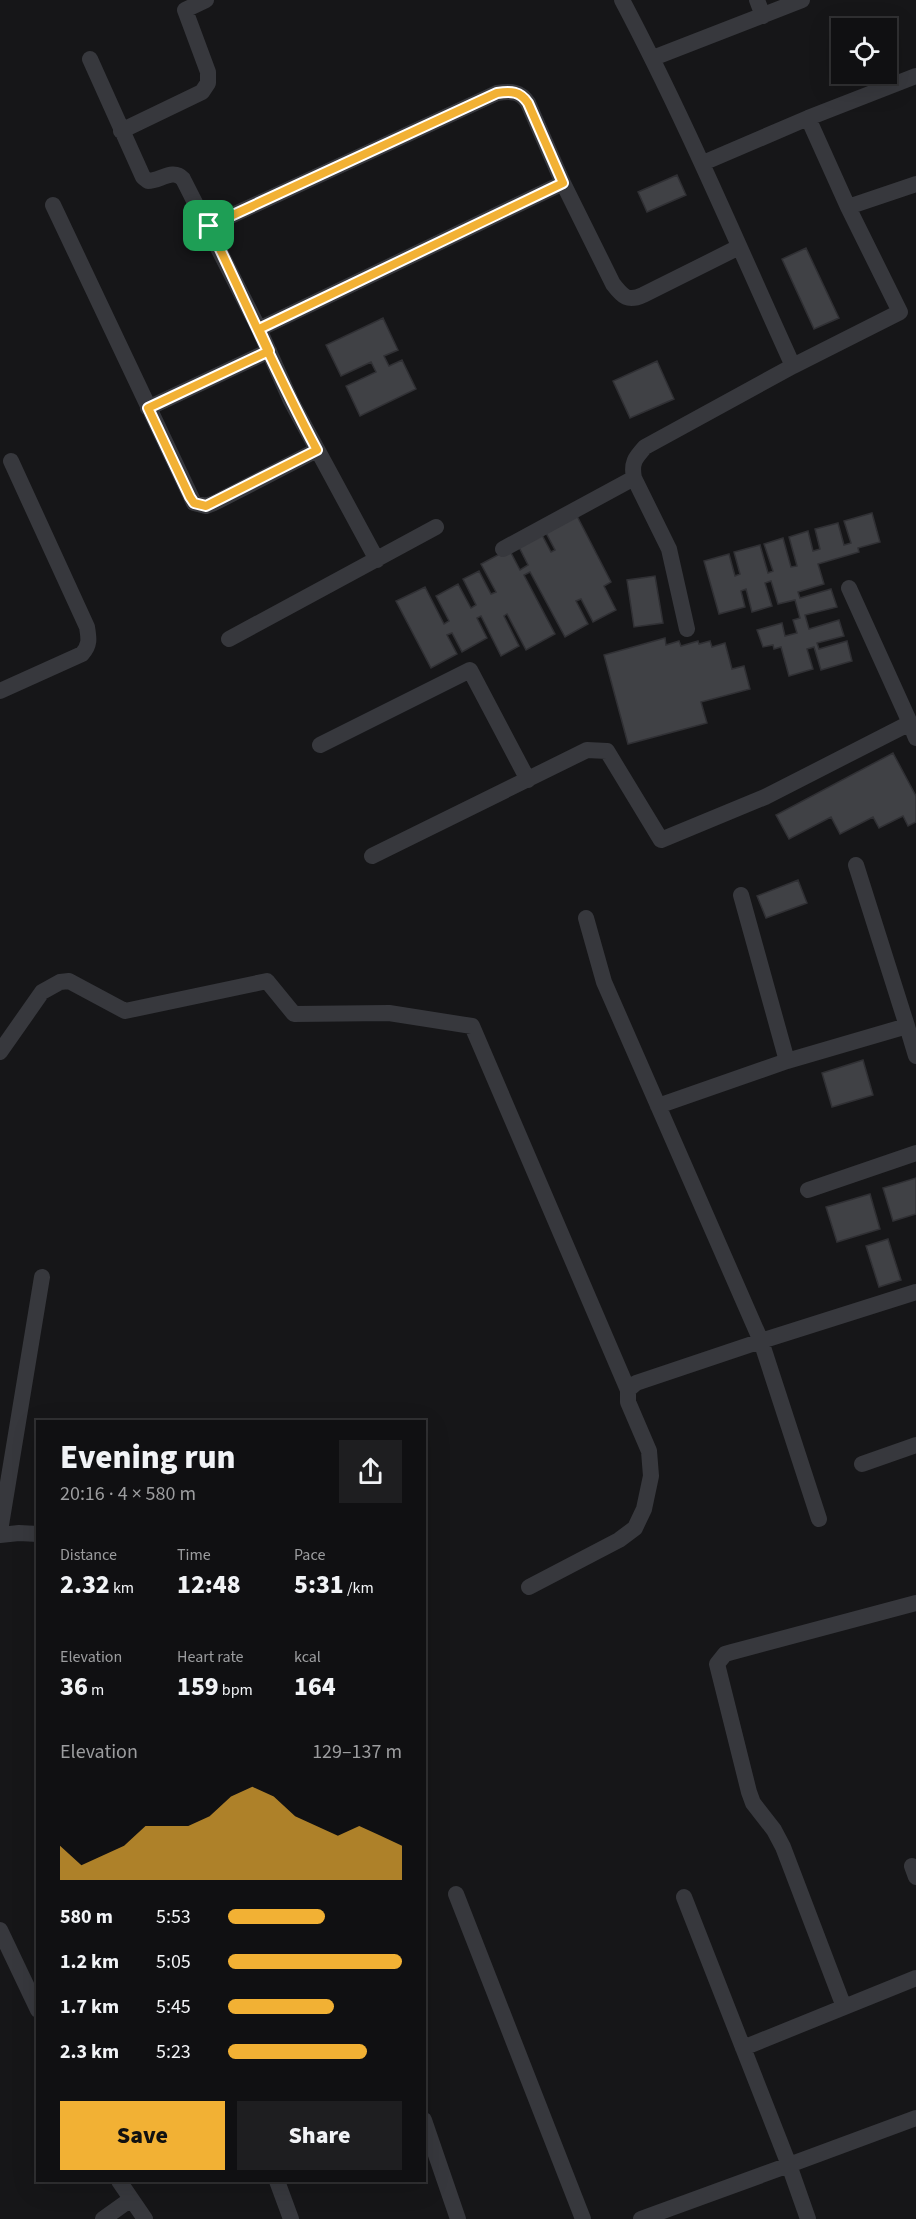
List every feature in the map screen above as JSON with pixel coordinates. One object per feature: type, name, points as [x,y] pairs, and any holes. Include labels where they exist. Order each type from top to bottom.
[{"type":"street","points":[[121,131],[202,92],[208,83],[208,72],[183,5],[206,0]]},
{"type":"street","points":[[622,0],[653,58],[703,163],[793,366]]},
{"type":"street","points":[[757,0],[763,16]]},
{"type":"street","points":[[653,58],[802,0]]},
{"type":"street","points":[[90,58],[143,177],[148,181],[153,181],[174,174],[180,175],[187,185],[259,329],[291,401],[377,560]]},
{"type":"street","points":[[703,163],[808,118],[916,76]]},
{"type":"street","points":[[209,226],[497,93],[508,91],[517,92],[528,103],[563,183],[613,284],[620,293],[634,299],[739,247]]},
{"type":"street","points":[[687,629],[669,549],[634,478],[631,465],[634,458],[645,447],[793,366],[908,312],[848,207],[808,118]]},
{"type":"street","points":[[259,329],[563,183]]},
{"type":"street","points":[[848,207],[916,184]]},
{"type":"street","points":[[53,205],[190,497],[199,506],[214,503],[317,450]]},
{"type":"street","points":[[148,408],[269,351]]},
{"type":"street","points":[[0,691],[82,654],[88,647],[89,639],[87,627],[11,461]]},
{"type":"street","points":[[503,549],[634,478]]},
{"type":"street","points":[[229,639],[436,527]]},
{"type":"street","points":[[372,856],[587,750],[607,751],[661,840],[765,797],[913,730],[849,588]]},
{"type":"street","points":[[320,745],[470,670],[528,780]]},
{"type":"street","points":[[856,865],[916,1056]]},
{"type":"street","points":[[741,895],[787,1061]]},
{"type":"street","points":[[586,918],[604,982],[761,1341],[819,1519]]},
{"type":"street","points":[[0,1052],[42,992],[60,982],[69,981],[125,1011],[267,981],[294,1014],[389,1013],[472,1026],[628,1390],[628,1402],[649,1450],[651,1476],[644,1509],[635,1528],[619,1540],[529,1587]]},
{"type":"street","points":[[658,1106],[787,1061],[907,1026]]},
{"type":"street","points":[[808,1190],[916,1153]]},
{"type":"street","points":[[36,1534],[0,1533],[42,1278]]},
{"type":"street","points":[[628,1390],[636,1383],[916,1292]]},
{"type":"street","points":[[862,1464],[916,1444]]},
{"type":"street","points":[[844,2007],[783,1847],[774,1830],[753,1803],[717,1664],[725,1654],[916,1603]]},
{"type":"street","points":[[456,1894],[583,2219]]},
{"type":"street","points":[[684,1897],[789,2165],[807,2219]]},
{"type":"street","points":[[0,1930],[36,2006]]},
{"type":"street","points":[[743,2048],[916,1978]]},
{"type":"street","points":[[641,2219],[916,2118]]},
{"type":"street","points":[[426,2126],[458,2219]]},
{"type":"street","points":[[120,2182],[145,2219]]},
{"type":"street","points":[[277,2182],[291,2219]]},
{"type":"street","points":[[103,2219],[131,2199]]},
{"type":"building","points":[[677,175],[686,195],[647,212],[638,192]]},
{"type":"building","points":[[806,248],[839,318],[814,329],[782,259]]},
{"type":"building","points":[[383,318],[398,350],[384,356],[389,366],[402,360],[416,389],[360,416],[346,386],[376,372],[371,362],[341,376],[326,345]]},
{"type":"building","points":[[657,361],[674,399],[630,418],[613,381]]},
{"type":"building","points":[[872,513],[880,542],[858,548],[859,552],[818,564],[824,584],[798,592],[800,598],[831,589],[837,607],[805,615],[809,629],[839,620],[844,636],[817,643],[819,649],[847,641],[852,661],[821,670],[814,647],[807,649],[813,669],[789,676],[781,647],[774,649],[773,645],[763,647],[757,630],[782,623],[785,636],[797,633],[793,620],[800,618],[795,600],[778,604],[771,581],[765,583],[772,606],[752,612],[746,589],[741,591],[745,607],[719,614],[704,561],[729,554],[735,576],[740,574],[734,552],[760,545],[768,573],[773,571],[764,544],[783,538],[791,567],[797,566],[789,537],[808,531],[813,551],[820,549],[815,529],[838,523],[844,545],[851,543],[844,521]]},
{"type":"building","points":[[576,514],[611,582],[604,586],[616,610],[593,622],[581,599],[576,601],[588,624],[565,637],[530,572],[524,575],[555,634],[526,650],[507,614],[504,616],[519,646],[501,656],[481,616],[477,618],[487,638],[462,652],[452,633],[447,635],[457,654],[431,668],[396,601],[425,587],[444,624],[449,621],[436,596],[458,584],[471,608],[476,605],[463,579],[479,571],[491,594],[496,592],[481,564],[509,549],[520,570],[528,565],[518,545],[541,533],[551,552],[555,550],[545,531]]},
{"type":"building","points":[[655,576],[663,623],[634,627],[627,580]]},
{"type":"building","points":[[665,638],[666,645],[679,641],[681,646],[698,641],[699,644],[710,641],[712,647],[725,643],[732,669],[744,666],[750,689],[701,702],[707,723],[628,744],[604,655]]},
{"type":"building","points":[[893,753],[916,796],[916,822],[908,826],[903,816],[879,828],[873,817],[840,834],[831,817],[789,839],[776,815]]},
{"type":"building","points":[[798,880],[807,903],[766,918],[757,896]]},
{"type":"building","points":[[863,1060],[873,1095],[832,1107],[822,1073]]},
{"type":"building","points":[[916,1178],[916,1214],[893,1221],[883,1188]]},
{"type":"building","points":[[870,1194],[880,1229],[837,1242],[826,1207]]},
{"type":"building","points":[[888,1239],[901,1280],[879,1287],[866,1246]]},
{"type":"route","points":[[209,226],[259,329],[291,401],[317,450],[214,503],[199,506],[190,497],[148,408],[269,351],[259,329],[563,183],[528,103],[517,92],[508,91],[497,93],[209,226]]}]
